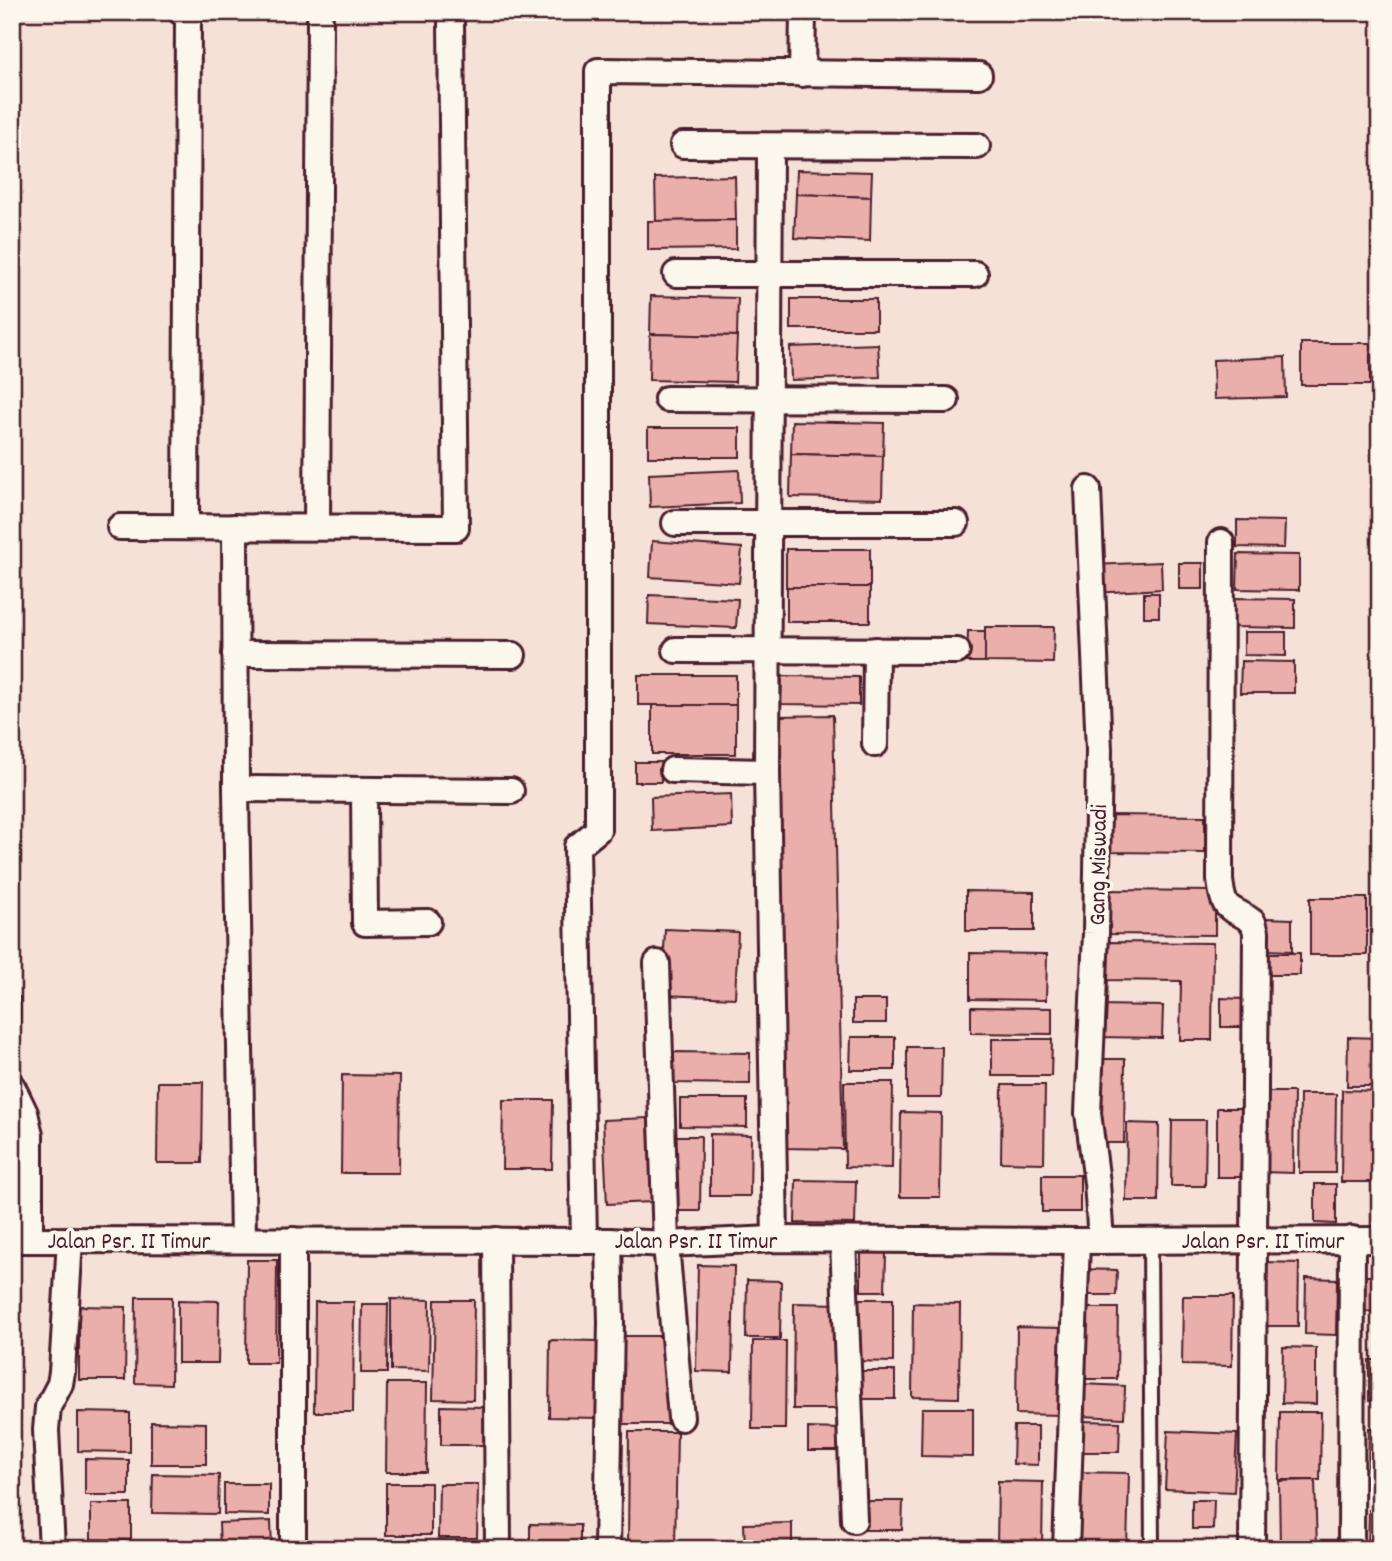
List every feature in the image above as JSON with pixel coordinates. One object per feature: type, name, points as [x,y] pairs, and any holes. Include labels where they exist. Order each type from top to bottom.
[{"type":"street","points":[[181,12],[188,14],[186,527]]},
{"type":"street","points":[[802,74],[803,12]]},
{"type":"street","points":[[317,527],[320,20]]},
{"type":"street","points":[[120,527],[456,528],[451,22]]},
{"type":"street","points":[[584,1241],[577,847],[598,830],[598,71],[979,75]]},
{"type":"street","points":[[683,145],[977,146]]},
{"type":"street","points":[[770,146],[767,772],[775,1239]]},
{"type":"street","points":[[676,274],[975,274]]},
{"type":"street","points":[[667,399],[946,400]]},
{"type":"street","name":"Gang Miswadi","points":[[1066,1549],[1089,1241],[1097,1183],[1088,1113],[1096,933],[1099,750],[1088,489]]},
{"type":"street","points":[[675,523],[956,523]]},
{"type":"street","points":[[235,527],[243,1240]]},
{"type":"street","points":[[1221,542],[1220,880],[1224,903],[1229,909],[1253,922],[1256,932],[1252,1549]]},
{"type":"street","points":[[676,650],[957,651]]},
{"type":"street","points":[[875,744],[876,650]]},
{"type":"street","points":[[235,654],[513,655]]},
{"type":"street","points":[[673,770],[767,772]]},
{"type":"street","points":[[236,789],[511,790]]},
{"type":"street","points":[[364,790],[365,923],[428,922]]},
{"type":"street","points":[[657,963],[666,1244],[681,1418]]},
{"type":"street","points":[[12,1086],[25,1113],[30,1135],[21,1240]]},
{"type":"street","name":"Jalan Psr. II Timur","points":[[21,1240],[496,1240],[666,1244],[775,1239],[1380,1240]]},
{"type":"street","points":[[1351,1549],[1352,1239]]},
{"type":"street","points":[[52,1549],[48,1407],[60,1384],[62,1372],[70,1240]]},
{"type":"street","points":[[293,1240],[293,1549]]},
{"type":"street","points":[[496,1240],[498,1549]]},
{"type":"street","points":[[843,1240],[854,1520]]},
{"type":"street","points":[[607,1549],[611,1322],[609,1241]]},
{"type":"lane","points":[[1150,1241],[1152,1549]]},
{"type":"building","points":[[797,170],[872,172],[871,197],[796,194]]},
{"type":"building","points":[[735,176],[736,220],[656,221],[655,178]]},
{"type":"building","points":[[796,194],[871,197],[870,241],[794,238]]},
{"type":"building","points":[[736,220],[736,249],[648,250],[648,221]]},
{"type":"building","points":[[651,296],[738,298],[737,336],[650,334]]},
{"type":"building","points":[[791,299],[876,299],[876,329],[791,329]]},
{"type":"building","points":[[650,334],[737,336],[735,382],[649,380]]},
{"type":"building","points":[[1301,343],[1370,343],[1370,385],[1301,385]]},
{"type":"building","points":[[878,344],[880,377],[791,380],[790,347]]},
{"type":"building","points":[[1285,357],[1286,397],[1214,399],[1213,360]]},
{"type":"building","points":[[792,421],[884,423],[883,456],[791,454]]},
{"type":"building","points":[[648,428],[740,428],[740,457],[648,457]]},
{"type":"building","points":[[791,454],[883,456],[882,499],[790,497]]},
{"type":"building","points":[[739,470],[740,503],[650,507],[649,474]]},
{"type":"building","points":[[1237,520],[1285,521],[1284,548],[1237,547]]},
{"type":"building","points":[[652,541],[742,548],[739,583],[650,577]]},
{"type":"building","points":[[786,549],[870,549],[870,587],[786,587]]},
{"type":"building","points":[[1238,554],[1299,555],[1299,590],[1237,589]]},
{"type":"building","points":[[1161,562],[1162,589],[1094,593],[1093,565]]},
{"type":"building","points":[[1179,563],[1203,563],[1203,589],[1179,589]]},
{"type":"building","points":[[787,587],[870,587],[870,622],[787,622]]},
{"type":"building","points":[[1144,593],[1159,593],[1159,617],[1144,617]]},
{"type":"building","points":[[649,595],[738,599],[736,628],[648,624]]},
{"type":"building","points":[[1231,598],[1295,599],[1295,628],[1231,627]]},
{"type":"building","points":[[985,627],[1054,627],[1053,663],[985,662]]},
{"type":"building","points":[[968,631],[985,631],[985,662],[967,662]]},
{"type":"building","points":[[1244,632],[1286,632],[1286,656],[1244,655]]},
{"type":"building","points":[[1241,661],[1294,662],[1294,693],[1240,693]]},
{"type":"building","points":[[638,675],[736,675],[736,705],[638,705]]},
{"type":"building","points":[[782,676],[859,677],[859,705],[781,704]]},
{"type":"building","points":[[652,705],[736,705],[736,754],[652,754]]},
{"type":"building","points":[[833,715],[843,1149],[782,1148],[779,716]]},
{"type":"building","points":[[635,762],[661,762],[661,782],[635,782]]},
{"type":"building","points":[[731,794],[732,827],[652,831],[651,797]]},
{"type":"building","points":[[1106,815],[1205,816],[1205,853],[1106,852]]},
{"type":"building","points":[[1104,890],[1215,891],[1215,935],[1104,934]]},
{"type":"building","points":[[966,891],[1034,892],[1034,931],[966,931]]},
{"type":"building","points":[[1310,898],[1367,898],[1367,955],[1310,955]]},
{"type":"building","points":[[1265,918],[1292,919],[1292,951],[1265,950]]},
{"type":"building","points":[[665,929],[738,932],[735,998],[662,995]]},
{"type":"building","points":[[1103,942],[1213,943],[1212,1040],[1180,1040],[1181,981],[1103,980]]},
{"type":"building","points":[[970,953],[1047,954],[1046,1000],[970,999]]},
{"type":"building","points":[[1266,953],[1300,953],[1300,975],[1266,975]]},
{"type":"building","points":[[1375,984],[1380,984],[1380,1037],[1375,1037]]},
{"type":"building","points":[[12,997],[20,997],[19,1058],[12,1058]]},
{"type":"building","points":[[1221,998],[1244,999],[1244,1027],[1221,1027]]},
{"type":"building","points":[[853,1000],[886,1000],[886,1023],[853,1023]]},
{"type":"building","points":[[1095,1005],[1163,1006],[1162,1038],[1095,1037]]},
{"type":"building","points":[[971,1007],[1052,1008],[1052,1034],[971,1033]]},
{"type":"building","points":[[851,1037],[895,1037],[895,1070],[850,1070]]},
{"type":"building","points":[[1348,1037],[1380,1038],[1380,1086],[1347,1086]]},
{"type":"building","points":[[992,1039],[1052,1039],[1051,1076],[992,1076]]},
{"type":"building","points":[[907,1047],[942,1047],[941,1098],[907,1098]]},
{"type":"building","points":[[674,1052],[750,1053],[750,1084],[674,1083]]},
{"type":"building","points":[[1094,1059],[1125,1059],[1124,1143],[1093,1143]]},
{"type":"building","points":[[342,1075],[400,1076],[399,1173],[341,1173]]},
{"type":"building","points":[[158,1082],[203,1082],[202,1163],[157,1163]]},
{"type":"building","points":[[844,1082],[893,1082],[892,1168],[845,1167]]},
{"type":"building","points":[[1002,1085],[1045,1085],[1044,1163],[1001,1162]]},
{"type":"building","points":[[1342,1090],[1380,1091],[1380,1182],[1341,1182]]},
{"type":"building","points":[[1259,1092],[1294,1092],[1293,1173],[1258,1172]]},
{"type":"building","points":[[1300,1094],[1336,1094],[1335,1173],[1299,1173]]},
{"type":"building","points":[[680,1099],[747,1099],[747,1127],[680,1126]]},
{"type":"building","points":[[503,1100],[553,1100],[552,1169],[502,1169]]},
{"type":"building","points":[[1217,1108],[1246,1108],[1246,1177],[1217,1177]]},
{"type":"building","points":[[901,1112],[941,1113],[940,1197],[900,1197]]},
{"type":"building","points":[[648,1118],[652,1202],[607,1204],[603,1120]]},
{"type":"building","points":[[1172,1120],[1206,1120],[1205,1186],[1171,1186]]},
{"type":"building","points":[[1127,1123],[1159,1124],[1158,1201],[1126,1201]]},
{"type":"building","points":[[710,1134],[751,1135],[750,1196],[710,1196]]},
{"type":"building","points":[[675,1136],[701,1136],[700,1211],[674,1211]]},
{"type":"building","points":[[1042,1175],[1080,1175],[1080,1212],[1042,1212]]},
{"type":"building","points":[[796,1180],[856,1181],[855,1224],[795,1223]]},
{"type":"building","points":[[1315,1184],[1336,1184],[1336,1224],[1315,1223]]},
{"type":"building","points":[[861,1252],[886,1253],[885,1291],[861,1291]]},
{"type":"building","points":[[247,1260],[277,1260],[276,1363],[246,1363]]},
{"type":"building","points":[[1263,1262],[1299,1263],[1298,1326],[1263,1326]]},
{"type":"building","points":[[698,1265],[734,1266],[732,1372],[696,1371]]},
{"type":"building","points":[[1078,1269],[1117,1270],[1116,1295],[1078,1295]]},
{"type":"building","points":[[1356,1276],[1380,1276],[1380,1312],[1356,1311]]},
{"type":"building","points":[[1306,1278],[1337,1279],[1336,1335],[1305,1334]]},
{"type":"building","points":[[747,1280],[781,1281],[780,1338],[746,1338]]},
{"type":"building","points":[[1183,1296],[1233,1296],[1232,1366],[1182,1365]]},
{"type":"building","points":[[136,1297],[172,1297],[171,1384],[135,1383]]},
{"type":"building","points":[[391,1299],[430,1300],[429,1371],[391,1370]]},
{"type":"building","points":[[855,1299],[893,1299],[893,1362],[854,1361]]},
{"type":"building","points":[[178,1300],[219,1301],[218,1363],[178,1363]]},
{"type":"building","points":[[435,1300],[474,1300],[473,1400],[433,1399]]},
{"type":"building","points":[[315,1302],[354,1302],[353,1412],[314,1412]]},
{"type":"building","points":[[794,1303],[839,1304],[838,1409],[793,1409]]},
{"type":"building","points":[[913,1303],[960,1304],[959,1398],[912,1397]]},
{"type":"building","points":[[362,1304],[388,1304],[387,1373],[361,1373]]},
{"type":"building","points":[[79,1306],[126,1307],[125,1380],[79,1380]]},
{"type":"building","points":[[1077,1308],[1118,1308],[1117,1379],[1076,1379]]},
{"type":"building","points":[[1017,1327],[1062,1328],[1061,1415],[1016,1414]]},
{"type":"building","points":[[619,1336],[669,1336],[668,1424],[618,1424]]},
{"type":"building","points":[[550,1340],[598,1341],[597,1418],[549,1417]]},
{"type":"building","points":[[753,1341],[786,1341],[785,1429],[752,1429]]},
{"type":"building","points":[[1283,1347],[1316,1348],[1316,1404],[1282,1403]]},
{"type":"building","points":[[1369,1360],[1380,1360],[1380,1401],[1369,1401]]},
{"type":"building","points":[[858,1371],[895,1371],[895,1399],[858,1399]]},
{"type":"building","points":[[387,1383],[427,1383],[426,1472],[386,1472]]},
{"type":"building","points":[[1082,1384],[1125,1386],[1124,1418],[1081,1416]]},
{"type":"building","points":[[441,1406],[484,1407],[483,1445],[441,1445]]},
{"type":"building","points":[[922,1408],[973,1408],[973,1457],[921,1456]]},
{"type":"building","points":[[78,1412],[130,1413],[130,1452],[78,1451]]},
{"type":"building","points":[[1280,1412],[1321,1412],[1320,1480],[1279,1480]]},
{"type":"building","points":[[1083,1421],[1120,1422],[1119,1452],[1083,1452]]},
{"type":"building","points":[[151,1422],[206,1423],[206,1464],[151,1464]]},
{"type":"building","points":[[1014,1426],[1038,1426],[1038,1465],[1013,1464]]},
{"type":"building","points":[[808,1428],[840,1429],[840,1451],[808,1451]]},
{"type":"building","points":[[1369,1428],[1380,1428],[1380,1470],[1368,1469]]},
{"type":"building","points":[[1168,1431],[1237,1434],[1234,1492],[1165,1489]]},
{"type":"building","points":[[629,1432],[677,1432],[675,1549],[628,1549]]},
{"type":"building","points":[[85,1459],[129,1460],[129,1495],[85,1495]]},
{"type":"building","points":[[1071,1472],[1129,1473],[1127,1549],[1069,1549]]},
{"type":"building","points":[[153,1474],[219,1475],[218,1514],[152,1513]]},
{"type":"building","points":[[1315,1480],[1317,1549],[1280,1549],[1279,1481]]},
{"type":"building","points":[[998,1481],[1043,1482],[1042,1549],[997,1549]]},
{"type":"building","points":[[386,1483],[431,1483],[431,1535],[386,1535]]},
{"type":"building","points":[[224,1484],[269,1484],[269,1515],[224,1514]]},
{"type":"building","points":[[439,1484],[478,1484],[477,1538],[438,1538]]},
{"type":"building","points":[[1192,1500],[1214,1500],[1213,1529],[1192,1529]]},
{"type":"building","points":[[857,1501],[903,1501],[902,1530],[857,1530]]},
{"type":"building","points":[[91,1504],[131,1504],[131,1540],[91,1539]]},
{"type":"building","points":[[1369,1510],[1380,1510],[1380,1549],[1368,1549]]},
{"type":"building","points":[[271,1521],[272,1548],[220,1549],[219,1523]]},
{"type":"building","points":[[792,1523],[792,1549],[745,1549],[744,1524]]},
{"type":"building","points":[[530,1524],[580,1525],[580,1549],[530,1549]]}]
